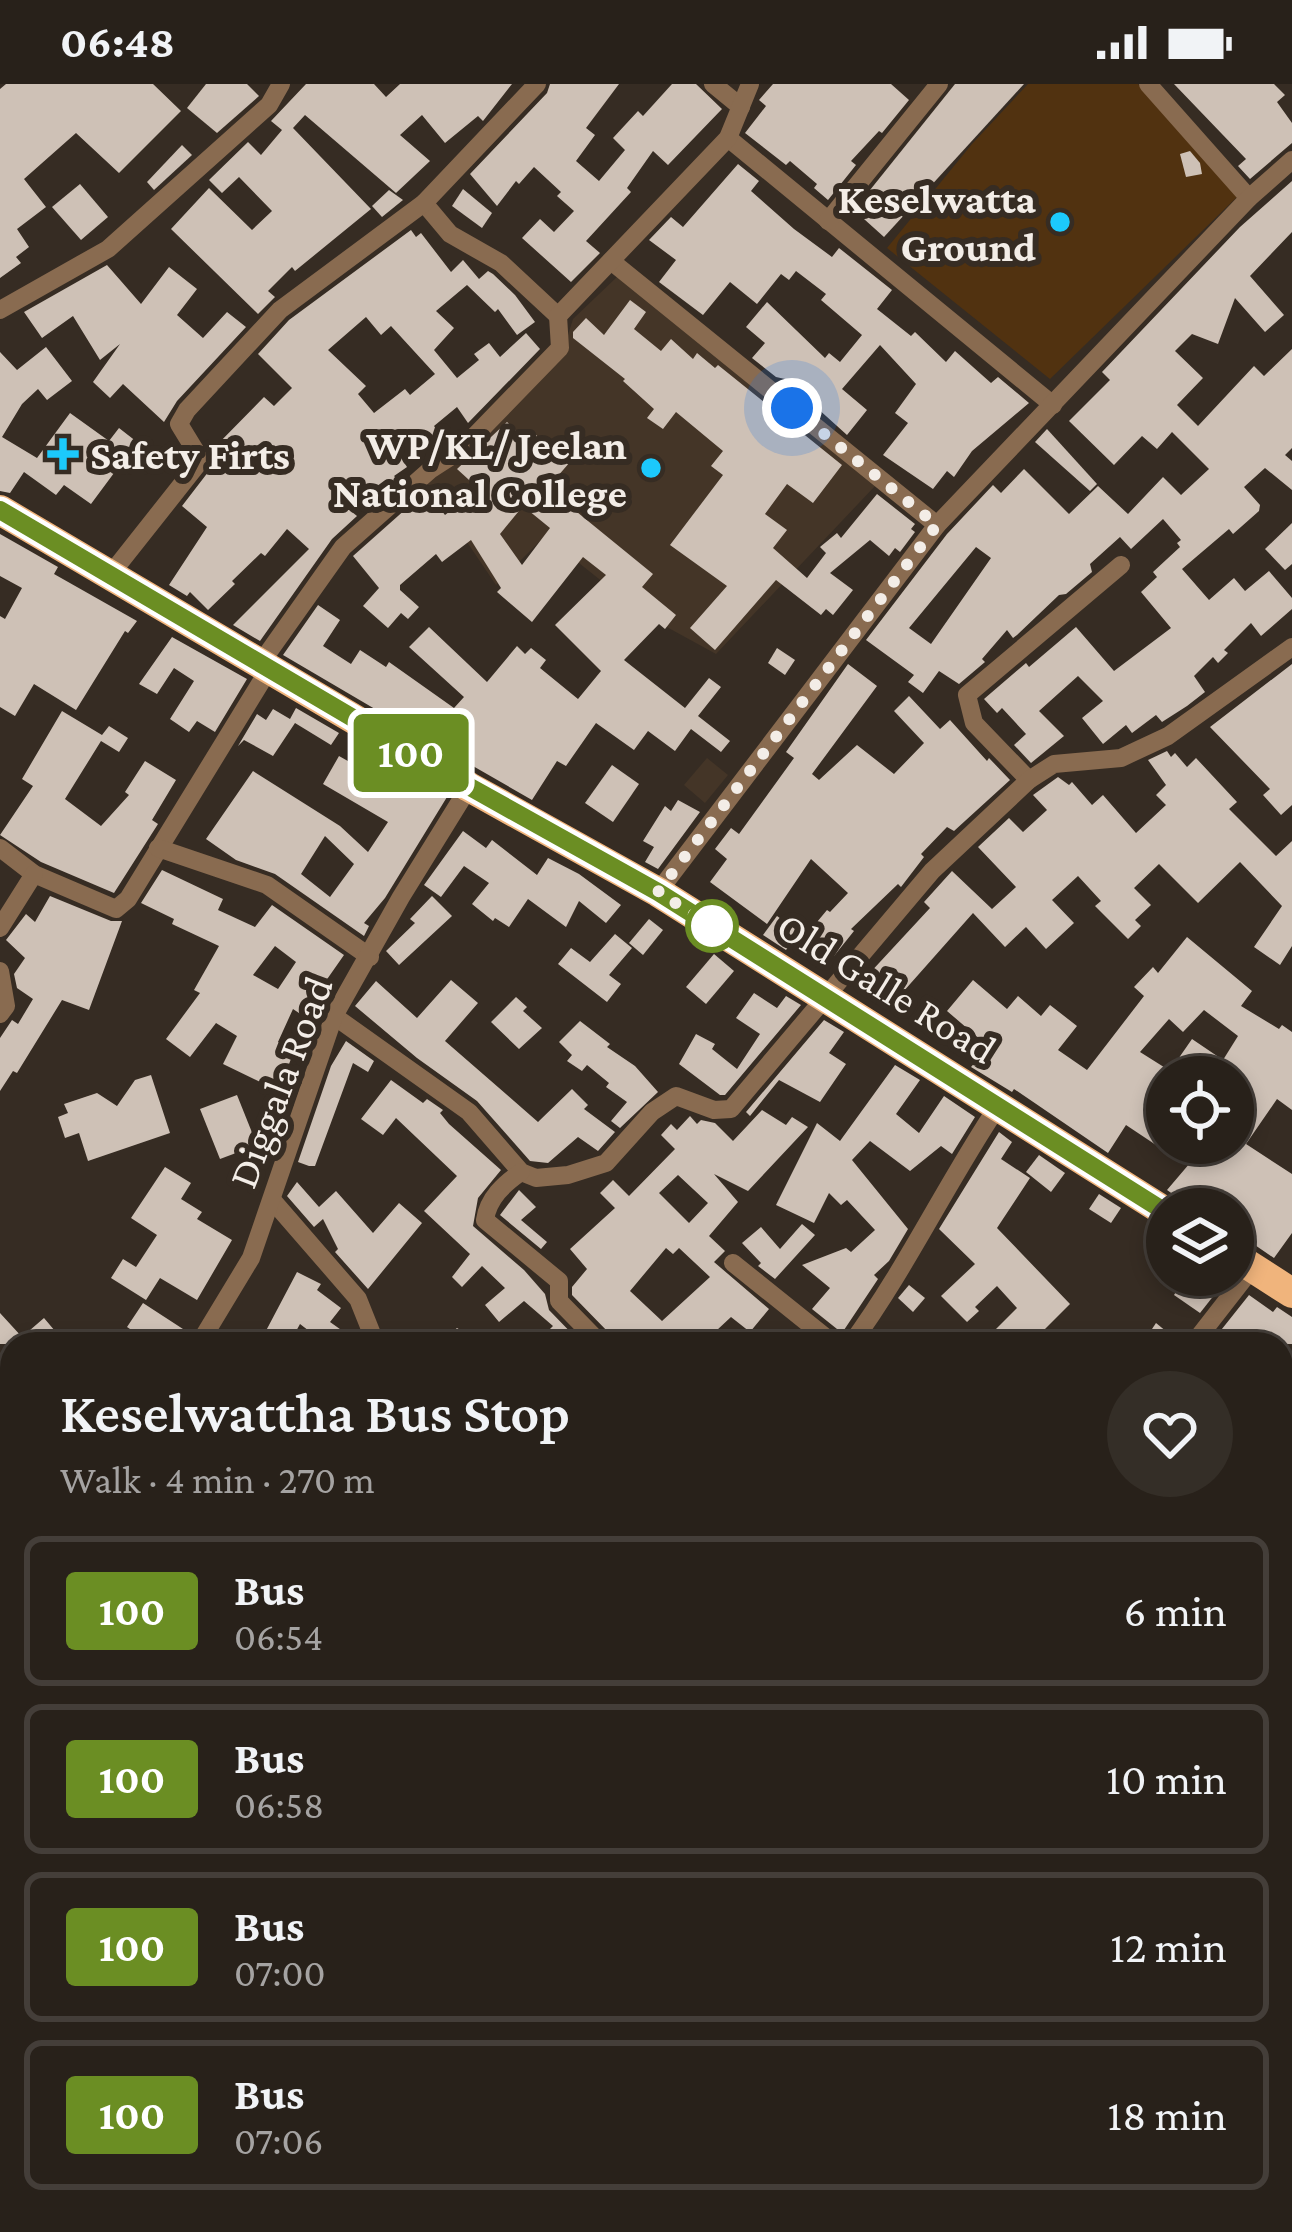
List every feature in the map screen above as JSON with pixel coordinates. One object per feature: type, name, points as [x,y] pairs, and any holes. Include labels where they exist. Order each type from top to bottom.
[{"type":"highway","name":"Old Galle Road","points":[[0,510],[658,892],[1146,1200]]},
{"type":"highway","points":[[1254,1268],[1292,1293]]},
{"type":"street","points":[[0,310],[108,249],[269,105],[281,84]]},
{"type":"street","points":[[110,575],[201,460],[179,424],[187,410],[280,310],[424,203],[537,84]]},
{"type":"street","points":[[713,84],[741,107]]},
{"type":"street","points":[[0,848],[34,874],[116,910],[128,899],[264,667],[343,547],[430,470],[460,450],[560,348],[559,316],[728,138],[750,84]]},
{"type":"street","points":[[828,221],[939,84]]},
{"type":"street","points":[[1148,84],[1249,198]]},
{"type":"street","points":[[728,138],[1053,405]]},
{"type":"street","points":[[658,892],[937,525],[1249,198],[1292,160]]},
{"type":"street","points":[[424,203],[449,234],[501,263],[559,316]]},
{"type":"street","points":[[611,262],[937,525]]},
{"type":"street","points":[[1029,780],[974,723],[967,695],[1121,565]]},
{"type":"street","points":[[334,1016],[470,1112],[521,1172],[536,1178],[568,1175],[606,1162],[652,1112],[676,1096],[714,1110],[731,1108],[932,871],[1029,780],[1054,764],[1121,758],[1168,736],[1292,647]]},
{"type":"street","name":"Diggala Road","points":[[207,1332],[251,1258],[334,1016],[400,897],[470,787]]},
{"type":"street","points":[[158,848],[266,884],[370,957]]},
{"type":"street","points":[[0,928],[34,874]]},
{"type":"street","points":[[0,970],[6,1006],[0,1014]]},
{"type":"street","points":[[860,1332],[998,1106]]},
{"type":"street","points":[[521,1172],[487,1207],[485,1220],[559,1281],[560,1300],[590,1332]]},
{"type":"street","points":[[273,1201],[358,1299],[371,1332]]},
{"type":"street","points":[[733,1263],[819,1332]]},
{"type":"street","points":[[1200,1332],[1222,1296]]},
{"type":"shaded area","name":"Keselwatta Ground","points":[[1028,84],[1138,84],[1238,196],[1050,379],[887,248]]},
{"type":"shaded area","name":"WP/KL/ Jeelan National College","points":[[619,275],[876,485],[716,654],[643,614],[545,536],[496,585],[427,483],[563,351],[573,319]]},
{"type":"shaded area","points":[[707,758],[728,775],[705,803],[684,785]]},
{"type":"building","points":[[6,84],[153,84],[181,111],[119,173],[76,133],[24,179],[46,207],[17,229],[29,247],[16,257],[21,263],[0,278],[0,89]]},
{"type":"building","points":[[206,84],[247,84],[259,96],[217,133],[187,108]]},
{"type":"building","points":[[306,84],[374,84],[386,97],[400,84],[512,84],[483,121],[478,116],[445,143],[422,115],[400,135],[430,161],[396,193],[305,115],[293,128],[371,209],[295,271],[292,267],[268,291],[275,297],[258,314],[171,229],[209,188],[252,230],[272,211],[239,177],[222,193],[209,180],[248,142],[261,155],[282,130],[271,121]]},
{"type":"building","points":[[550,84],[619,84],[586,128],[595,135],[576,161],[599,181],[625,150],[613,138],[638,111],[643,116],[672,84],[696,84],[722,109],[668,165],[653,151],[627,188],[631,192],[586,241],[600,253],[571,282],[522,238],[540,219],[554,232],[574,211],[557,196],[561,192],[534,167],[497,206],[470,174],[547,93]]},
{"type":"building","points":[[773,84],[891,84],[909,100],[851,161],[856,165],[828,200],[790,161],[786,165],[745,133],[766,106],[759,100]]},
{"type":"building","points":[[955,84],[1024,84],[884,237],[854,210]]},
{"type":"building","points":[[1174,84],[1274,84],[1285,95],[1277,102],[1292,123],[1292,143],[1250,179],[1238,166],[1246,159]]},
{"type":"building","points":[[182,145],[192,155],[154,190],[147,182]]},
{"type":"building","points":[[1190,151],[1202,174],[1186,177],[1180,154]]},
{"type":"building","points":[[738,164],[759,181],[751,191],[794,229],[832,257],[839,248],[892,290],[877,309],[911,336],[915,332],[946,362],[955,351],[991,383],[998,377],[1029,403],[972,451],[954,477],[947,471],[933,489],[883,455],[908,423],[895,413],[916,384],[880,345],[842,389],[867,410],[847,435],[785,379],[752,358],[765,343],[746,327],[767,302],[825,358],[829,353],[840,362],[862,335],[821,300],[826,294],[796,271],[789,280],[781,274],[757,304],[730,282],[703,315],[659,282],[676,260],[649,240],[671,217],[683,227]]},
{"type":"building","points":[[1292,181],[1292,232],[1250,276],[1284,315],[1265,332],[1235,298],[1218,344],[1192,334],[1175,351],[1203,378],[1177,405],[1198,426],[1254,366],[1264,376],[1292,349],[1292,448],[1285,455],[1292,461],[1292,490],[1265,468],[1244,487],[1260,505],[1259,511],[1233,534],[1229,529],[1182,569],[1209,600],[1234,578],[1245,591],[1269,571],[1292,598],[1292,609],[1261,636],[1251,623],[1224,650],[1228,653],[1218,663],[1213,657],[1194,676],[1205,692],[1187,706],[1162,722],[1156,715],[1132,733],[1126,725],[1103,744],[1082,718],[1103,701],[1078,676],[1039,711],[1064,736],[1031,763],[1014,745],[1026,734],[1002,708],[997,713],[984,699],[1076,627],[1114,671],[1171,628],[1141,592],[1157,577],[1153,572],[1180,547],[1181,540],[1163,519],[1131,549],[1120,537],[1090,564],[1092,572],[1059,595],[1017,635],[1013,638],[1007,630],[982,659],[985,662],[959,684],[939,671],[923,693],[908,682],[914,675],[866,640],[947,534],[993,485],[1001,493],[1024,469],[1069,514],[1098,486],[1128,514],[1163,477],[1181,495],[1209,469],[1172,432],[1157,449],[1142,436],[1114,465],[1069,421],[1110,380],[1102,372],[1240,227]],"holes":[[[976,547],[991,558],[931,644],[909,628]]]},
{"type":"building","points":[[80,184],[108,217],[81,240],[52,207]]},
{"type":"building","points":[[463,189],[492,213],[482,228],[452,206]]},
{"type":"building","points":[[389,190],[403,200],[382,217],[372,206]]},
{"type":"building","points":[[411,230],[416,237],[421,233],[451,272],[463,260],[479,279],[488,271],[493,274],[535,322],[517,335],[498,309],[495,312],[467,285],[436,311],[454,328],[434,350],[457,378],[479,360],[474,354],[489,343],[500,357],[526,333],[540,349],[468,423],[457,407],[434,426],[445,441],[431,451],[415,430],[394,447],[407,467],[383,493],[379,489],[352,512],[357,516],[332,539],[260,641],[233,625],[309,549],[287,529],[208,610],[190,592],[187,596],[169,585],[207,527],[182,506],[212,467],[211,451],[264,397],[274,406],[292,388],[258,354],[289,320]],"holes":[[[366,317],[381,335],[391,326],[435,374],[410,395],[405,389],[374,413],[358,394],[366,386],[328,350]]]},
{"type":"building","points":[[107,265],[141,304],[169,267],[197,289],[177,315],[203,338],[227,312],[246,327],[177,401],[164,422],[123,384],[110,398],[93,382],[120,344],[100,360],[73,316],[42,338],[24,312]]},
{"type":"building","points":[[630,300],[646,312],[634,329],[661,351],[671,339],[693,359],[697,353],[715,368],[718,365],[842,465],[813,503],[787,484],[765,514],[787,530],[773,548],[807,578],[826,553],[820,547],[837,533],[841,538],[877,494],[915,524],[911,529],[915,532],[900,552],[895,548],[889,556],[870,540],[830,573],[853,590],[833,615],[826,609],[821,615],[776,580],[715,650],[690,628],[727,586],[670,545],[723,475],[711,466],[723,451],[676,412],[663,429],[647,418],[654,409],[573,338],[586,318],[604,335]]},
{"type":"building","points":[[46,347],[72,381],[47,400],[38,389],[22,404],[2,437],[37,458],[70,413],[109,441],[119,428],[137,442],[91,504],[64,485],[56,495],[24,472],[10,493],[0,491],[0,352],[17,370]]},
{"type":"building","points":[[507,422],[527,441],[536,435],[570,462],[557,477],[570,487],[561,499],[653,574],[642,587],[676,615],[665,629],[659,624],[624,660],[685,708],[709,678],[721,687],[698,716],[730,741],[721,752],[691,729],[675,751],[648,731],[634,750],[596,723],[566,766],[557,761],[532,800],[459,758],[468,744],[445,728],[438,741],[409,729],[283,655],[318,605],[340,620],[323,646],[351,664],[360,650],[386,667],[389,662],[454,708],[464,697],[409,647],[429,627],[487,682],[517,646],[525,654],[531,648],[546,660],[540,668],[578,699],[601,671],[555,625],[606,575],[583,557],[532,622],[497,592],[501,588],[471,540],[442,562],[436,554],[400,585],[419,607],[408,619],[401,613],[388,628],[363,606],[379,588],[353,556],[416,500],[421,505],[431,497],[445,515],[479,489],[457,469]],"holes":[[[523,506],[550,528],[522,565],[500,534]]]},
{"type":"building","points":[[1047,429],[1097,484],[1090,491],[1035,442]]},
{"type":"building","points":[[1292,523],[1292,564],[1285,570],[1265,549]]},
{"type":"building","points":[[0,534],[58,567],[54,574],[137,621],[125,631],[76,710],[34,684],[15,716],[0,707],[0,616],[5,619],[22,588],[0,576]]},
{"type":"building","points":[[172,637],[247,679],[215,732],[197,721],[189,732],[170,719],[194,681],[174,668],[157,694],[139,684]]},
{"type":"building","points":[[777,648],[795,660],[785,675],[768,663]]},
{"type":"building","points":[[848,664],[877,686],[812,774],[819,780],[857,745],[894,774],[924,743],[894,711],[909,696],[940,729],[950,720],[1010,780],[954,831],[947,827],[921,854],[924,857],[901,887],[898,884],[851,929],[854,931],[834,956],[807,934],[848,893],[811,859],[767,924],[710,882],[727,859],[715,849],[731,828],[739,834],[794,758],[786,752]]},
{"type":"building","points":[[1292,664],[1292,805],[1281,815],[1263,795],[1270,789],[1210,727]]},
{"type":"building","points":[[296,708],[339,733],[331,745],[295,723],[273,756],[244,740],[238,746],[257,714],[266,720],[273,709],[290,719]]},
{"type":"building","points":[[62,711],[102,735],[109,726],[128,738],[119,752],[101,741],[65,799],[101,826],[129,795],[125,792],[145,761],[176,780],[152,820],[158,824],[114,893],[41,862],[0,835],[33,786],[22,779]]},
{"type":"building","points":[[1167,751],[1187,767],[1196,758],[1237,802],[1229,809],[1276,856],[1292,841],[1292,946],[1280,965],[1254,947],[1282,906],[1240,862],[1198,903],[1159,864],[1134,888],[1151,905],[1135,920],[1141,926],[1128,939],[1095,906],[1101,901],[1078,876],[1052,900],[1074,923],[1046,949],[1026,927],[1005,947],[973,913],[895,1001],[867,976],[930,908],[924,902],[952,871],[992,909],[1016,887],[978,847],[1009,818],[1023,832],[1047,810],[1033,795],[1058,777],[1069,785],[1072,782],[1092,805],[1103,795],[1136,833],[1166,805],[1156,795],[1166,785],[1148,760]]},
{"type":"building","points":[[339,756],[394,787],[403,771],[447,797],[385,898],[364,923],[369,926],[364,936],[275,874],[236,860],[206,839],[253,771],[340,826],[368,852],[388,822],[323,784]],"holes":[[[325,836],[354,864],[330,897],[301,874]]]},
{"type":"building","points":[[612,765],[639,784],[613,822],[585,803]]},
{"type":"building","points":[[678,800],[700,812],[658,869],[645,862],[654,847],[643,841],[665,806],[671,811]]},
{"type":"building","points":[[463,831],[486,848],[492,840],[537,875],[548,858],[621,905],[606,923],[579,901],[566,927],[528,899],[509,927],[472,904],[489,883],[464,866],[441,897],[424,885]]},
{"type":"building","points":[[162,870],[223,899],[218,910],[255,927],[272,905],[344,955],[302,1015],[293,1009],[278,1042],[295,1048],[279,1091],[223,1064],[237,1036],[216,1023],[190,1057],[166,1039],[200,993],[194,990],[219,946],[141,903]],"holes":[[[275,946],[296,962],[278,989],[253,975]]]},
{"type":"building","points":[[50,896],[111,921],[122,921],[89,1010],[62,1000],[17,1073],[13,1071],[0,1091],[0,1038],[12,1020],[18,1024],[33,999],[17,988],[14,974],[25,958],[6,940],[26,914],[35,922]]},
{"type":"building","points":[[432,896],[452,916],[399,965],[386,951],[415,923],[410,919]]},
{"type":"building","points":[[777,916],[799,932],[786,950],[763,935]]},
{"type":"building","points":[[649,919],[663,930],[643,955],[629,943]]},
{"type":"building","points":[[615,934],[632,948],[609,975],[621,984],[607,1002],[558,964],[571,948],[590,962]]},
{"type":"building","points":[[1187,937],[1252,991],[1241,1006],[1292,1032],[1292,1110],[1277,1099],[1254,1132],[1254,1056],[1226,1056],[1238,1036],[1204,1010],[1183,1032],[1169,1019],[1140,1052],[1146,1056],[1146,1138],[1126,1125],[1108,1153],[1014,1089],[971,1067],[989,1047],[947,1011],[973,980],[1007,1009],[1018,996],[1041,1016],[1050,1005],[1077,1026],[1058,1050],[1087,1070],[1144,996],[1134,987],[1153,967],[1158,973]]},
{"type":"building","points":[[714,954],[734,971],[706,1004],[686,987]]},
{"type":"building","points":[[451,980],[478,1003],[445,1041],[538,1122],[572,1089],[588,1105],[584,1109],[615,1132],[598,1151],[578,1137],[548,1163],[530,1161],[477,1101],[355,1006],[376,981],[417,1018]]},
{"type":"building","points":[[754,993],[777,1008],[786,996],[801,1005],[725,1095],[720,1095],[679,1064],[696,1034],[715,1044],[712,1049],[737,1069],[760,1034],[736,1018]]},
{"type":"building","points":[[516,997],[527,1007],[523,1011],[542,1028],[519,1049],[491,1022]]},
{"type":"building","points":[[824,1020],[844,1032],[829,1053],[846,1064],[820,1102],[779,1080],[750,1116],[746,1112]]},
{"type":"building","points":[[580,1021],[635,1066],[658,1092],[620,1128],[611,1121],[627,1102],[587,1065],[582,1071],[567,1061],[572,1055],[559,1042]]},
{"type":"building","points":[[1192,1039],[1217,1056],[1180,1056]]},
{"type":"building","points":[[346,1041],[374,1061],[368,1072],[353,1063],[315,1166],[309,1166],[298,1162],[331,1066]]},
{"type":"building","points":[[895,1065],[920,1080],[896,1114],[919,1133],[944,1096],[975,1117],[952,1154],[941,1146],[910,1171],[870,1141],[852,1160],[908,1229],[889,1261],[874,1275],[878,1279],[843,1332],[812,1309],[830,1288],[802,1265],[846,1248],[851,1252],[875,1230],[847,1200],[841,1205],[829,1193],[814,1223],[776,1205],[817,1123],[840,1141]]},
{"type":"building","points":[[151,1075],[170,1133],[88,1161],[79,1133],[65,1138],[58,1117],[68,1113],[64,1104],[97,1093],[117,1106],[135,1080]]},
{"type":"building","points":[[391,1080],[423,1103],[427,1099],[443,1110],[440,1113],[449,1124],[501,1170],[478,1198],[473,1226],[524,1270],[545,1294],[549,1310],[570,1332],[547,1332],[553,1326],[524,1301],[499,1322],[485,1305],[505,1288],[482,1266],[462,1287],[452,1277],[470,1254],[424,1211],[457,1176],[396,1118],[383,1135],[361,1119]]},
{"type":"building","points":[[237,1095],[257,1145],[220,1159],[200,1109]]},
{"type":"building","points":[[762,1110],[786,1125],[792,1117],[808,1127],[748,1191],[714,1174],[738,1202],[709,1236],[725,1251],[714,1262],[769,1309],[750,1332],[731,1317],[715,1332],[608,1332],[572,1295],[572,1287],[587,1269],[570,1249],[615,1208],[600,1193],[613,1180],[629,1196],[675,1149],[661,1135],[671,1124],[677,1130],[690,1116],[697,1124],[701,1120],[715,1123],[733,1141]],"holes":[[[678,1175],[708,1203],[689,1223],[659,1193]],[[666,1248],[673,1254],[679,1248],[710,1277],[662,1321],[630,1291]]]},
{"type":"building","points":[[999,1132],[1012,1142],[1001,1159],[1030,1178],[997,1228],[1070,1304],[1042,1332],[995,1332],[1017,1308],[997,1286],[967,1322],[941,1296],[975,1264],[939,1229]]},
{"type":"building","points":[[1254,1149],[1292,1174],[1292,1233],[1274,1258],[1254,1244],[1254,1188],[1169,1188],[1189,1164],[1254,1164]]},
{"type":"building","points":[[1039,1155],[1065,1173],[1051,1192],[1026,1172]]},
{"type":"building","points":[[165,1167],[191,1183],[181,1199],[202,1212],[197,1219],[232,1240],[197,1300],[160,1278],[146,1300],[111,1278],[123,1259],[136,1267],[157,1235],[131,1218]]},
{"type":"building","points":[[297,1182],[319,1207],[336,1191],[373,1233],[399,1203],[422,1223],[368,1289],[335,1252],[338,1249],[323,1219],[314,1227],[287,1196]]},
{"type":"building","points":[[519,1190],[536,1207],[521,1220],[547,1242],[541,1249],[500,1215]]},
{"type":"building","points":[[1099,1194],[1121,1208],[1111,1223],[1089,1209]]},
{"type":"building","points":[[802,1224],[815,1235],[775,1279],[758,1266],[761,1263],[742,1243],[761,1227],[780,1249]]},
{"type":"building","points":[[297,1272],[321,1284],[317,1290],[341,1308],[330,1322],[344,1332],[310,1332],[300,1324],[296,1332],[265,1332]]},
{"type":"building","points":[[909,1285],[925,1298],[913,1312],[898,1298]]},
{"type":"building","points":[[1175,1296],[1213,1296],[1200,1313]]},
{"type":"building","points":[[1250,1296],[1273,1312],[1277,1307],[1292,1317],[1292,1332],[1220,1332]]},
{"type":"building","points":[[143,1303],[183,1329],[132,1332],[127,1327]]},
{"type":"building","points":[[0,1313],[17,1332],[0,1332]]},
{"type":"building","points":[[44,1318],[56,1332],[28,1332]]},
{"type":"bus line","name":"100","points":[[0,510],[658,892],[1146,1200]]},
{"type":"place","name":"Keselwatta Ground","points":[[1060,222]]},
{"type":"place","name":"Safety Firts","points":[[63,454]]},
{"type":"place","name":"WP/KL/ Jeelan National College","points":[[651,468]]},
{"type":"route","points":[[712,926],[658,892],[937,525],[792,408]]}]
